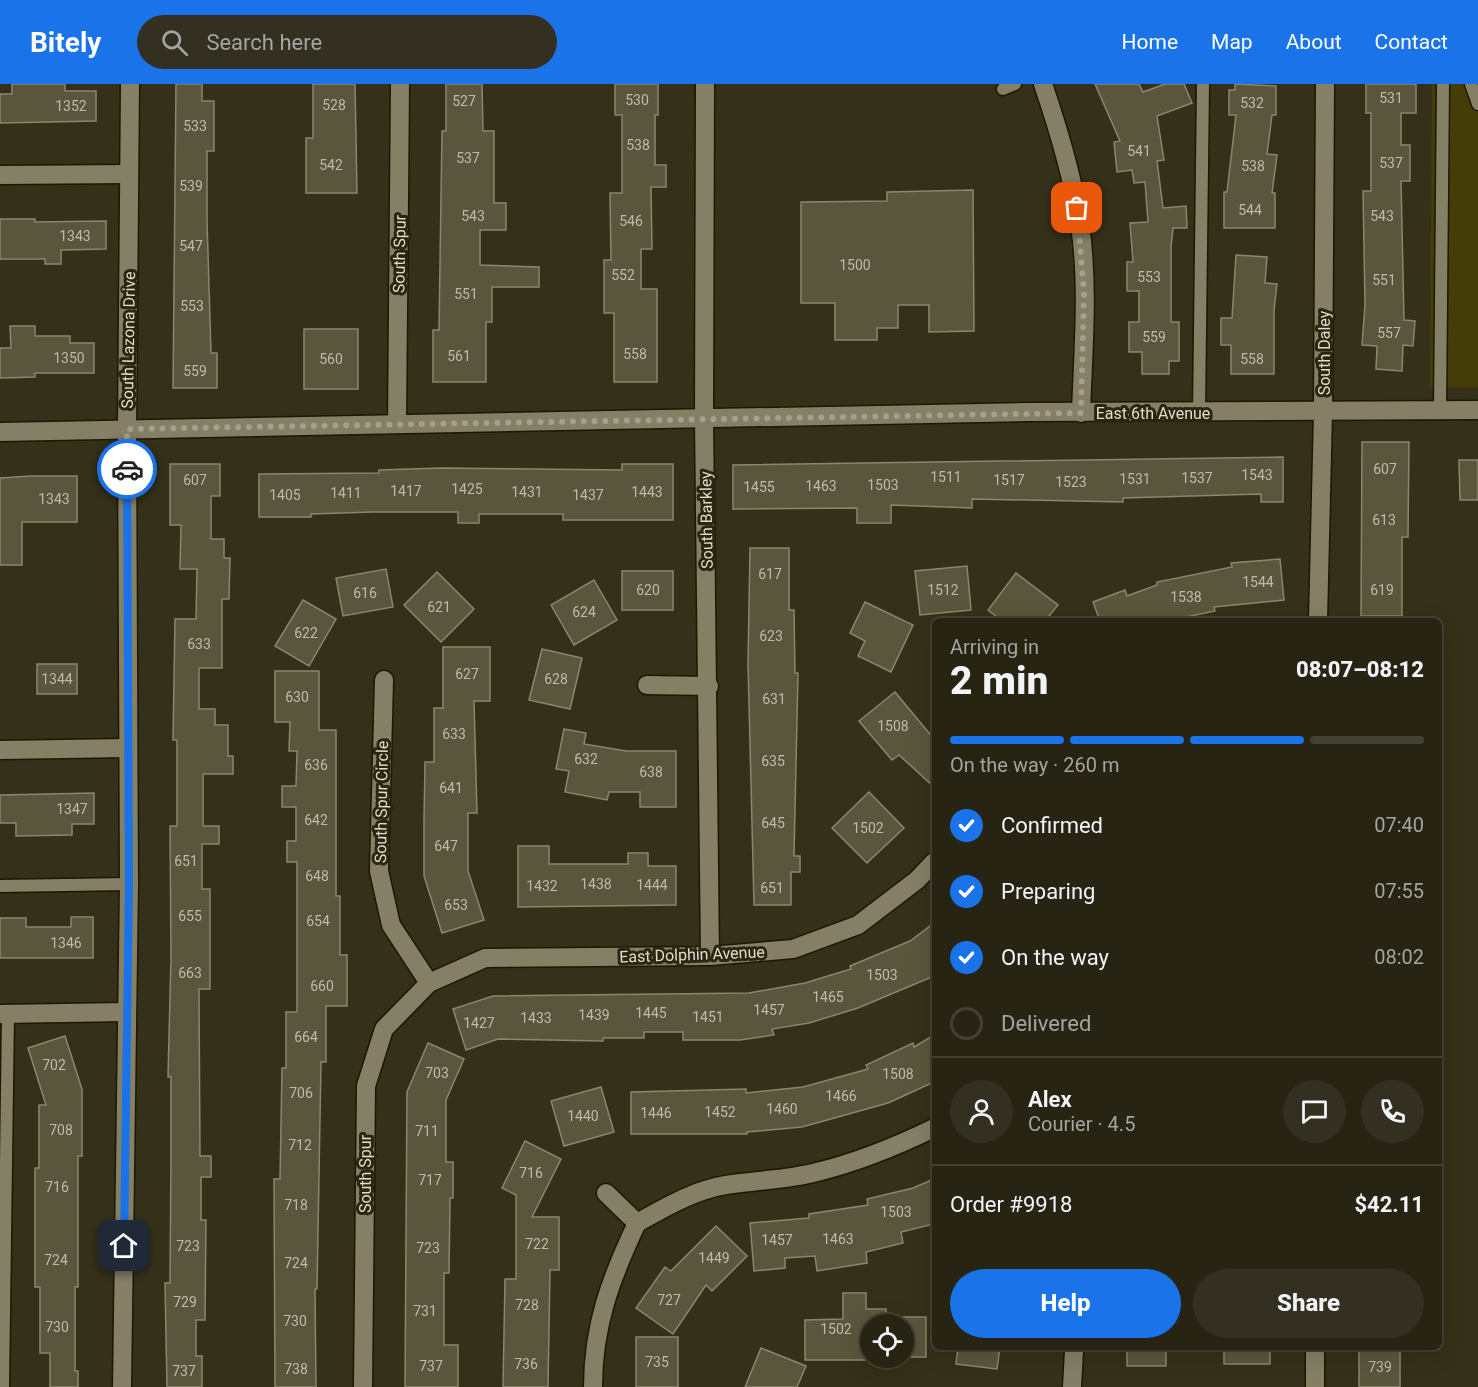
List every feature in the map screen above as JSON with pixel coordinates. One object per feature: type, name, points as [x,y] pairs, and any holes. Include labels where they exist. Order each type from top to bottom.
[{"type":"street","name":"South Lazona Drive","points":[[122,1387],[129,884],[127,429],[130,84]]},
{"type":"street","name":"South Spur","points":[[397,424],[400,84]]},
{"type":"street","name":"South Barkley","points":[[705,84],[704,419],[709,686],[710,957]]},
{"type":"street","points":[[1043,84],[1065,150],[1080,227],[1084,293],[1081,413]]},
{"type":"street","name":"South Daley","points":[[1318,618],[1323,412],[1325,84]]},
{"type":"street","points":[[0,175],[129,174]]},
{"type":"street","name":"East 6th Avenue","points":[[0,432],[1081,413],[1478,410]]},
{"type":"street","name":"South Spur Circle","points":[[384,680],[379,871],[391,925],[429,983]]},
{"type":"street","points":[[647,684],[709,686]]},
{"type":"street","points":[[0,750],[128,748]]},
{"type":"street","name":"East Dolphin Avenue","points":[[429,983],[485,958],[710,957],[793,949],[858,925],[917,880],[932,864]]},
{"type":"street","name":"South Spur","points":[[363,1387],[366,1086],[384,1029],[429,983]]},
{"type":"street","points":[[4,1014],[127,1012]]},
{"type":"street","points":[[593,1387],[600,1313],[616,1268],[637,1223],[679,1200],[724,1185],[767,1182],[818,1172],[889,1149],[932,1129]]},
{"type":"street","points":[[606,1193],[637,1223]]},
{"type":"street","points":[[1315,1350],[1315,1387]]},
{"type":"street","points":[[1072,1387],[1074,1351]]},
{"type":"lane","points":[[1199,412],[1203,84]]},
{"type":"lane","points":[[1440,410],[1443,84]]},
{"type":"lane","points":[[1471,84],[1478,104]]},
{"type":"lane","points":[[0,886],[129,884]]},
{"type":"lane","points":[[3,1387],[4,1014]]},
{"type":"shaded area","points":[[1432,84],[1478,84],[1478,387],[1430,387]]},
{"type":"building","points":[[12,84],[65,84],[65,91],[96,91],[96,121],[0,123],[0,94],[12,94]]},
{"type":"building","points":[[176,84],[202,84],[202,101],[214,101],[214,151],[207,151],[207,220],[211,353],[217,353],[217,388],[173,388]]},
{"type":"building","points":[[313,84],[355,84],[357,193],[306,193],[306,138],[313,138]]},
{"type":"building","points":[[446,84],[482,84],[483,131],[494,131],[494,203],[506,203],[506,230],[480,230],[480,265],[539,267],[539,287],[492,287],[492,322],[486,322],[486,382],[433,382],[433,330],[439,330],[442,131],[446,131]]},
{"type":"building","points":[[615,84],[658,84],[658,115],[655,115],[655,165],[666,165],[666,187],[651,187],[652,249],[641,249],[641,289],[657,289],[657,382],[614,382],[614,313],[604,313],[604,260],[611,260],[610,193],[622,193],[622,115],[615,115]]},
{"type":"building","points":[[1095,84],[1139,84],[1143,92],[1165,84],[1184,84],[1192,103],[1157,116],[1164,160],[1157,161],[1163,208],[1186,206],[1187,228],[1173,228],[1171,247],[1171,322],[1179,322],[1179,361],[1169,361],[1169,374],[1142,374],[1142,352],[1129,352],[1129,322],[1139,322],[1139,291],[1127,291],[1127,262],[1133,262],[1130,223],[1148,222],[1145,182],[1134,183],[1132,170],[1117,172],[1114,142],[1120,141]]},
{"type":"building","points":[[1235,84],[1276,86],[1276,115],[1272,115],[1267,154],[1277,155],[1272,193],[1275,193],[1275,228],[1224,228],[1224,192],[1227,192],[1236,115],[1229,115],[1229,90],[1235,90]]},
{"type":"building","points":[[1366,84],[1416,84],[1416,113],[1401,113],[1401,145],[1410,145],[1410,181],[1401,181],[1404,320],[1415,321],[1413,346],[1403,345],[1402,371],[1376,369],[1377,346],[1362,345],[1365,305],[1363,191],[1371,191],[1371,113],[1366,113]]},
{"type":"building","points":[[973,190],[974,331],[929,332],[929,305],[898,305],[898,328],[877,328],[877,340],[835,340],[835,303],[801,303],[801,202],[887,201],[887,192]]},
{"type":"building","points":[[0,219],[35,219],[35,222],[106,221],[106,249],[61,250],[61,264],[45,264],[45,259],[0,259]]},
{"type":"building","points":[[1236,255],[1267,257],[1265,283],[1277,284],[1274,310],[1274,374],[1231,374],[1231,345],[1221,345],[1221,318],[1232,318]]},
{"type":"building","points":[[10,326],[35,326],[35,336],[70,336],[70,343],[94,343],[94,373],[35,373],[35,377],[0,378],[0,348],[11,348]]},
{"type":"building","points":[[304,329],[358,329],[358,389],[304,389]]},
{"type":"building","points":[[1362,442],[1409,442],[1408,537],[1402,537],[1402,616],[1361,616]]},
{"type":"building","points":[[1283,457],[1283,502],[1261,502],[1261,494],[1123,498],[1123,502],[972,499],[972,508],[891,505],[891,523],[857,523],[857,508],[733,509],[733,465]]},
{"type":"building","points":[[1459,460],[1478,460],[1478,500],[1460,500]]},
{"type":"building","points":[[170,464],[220,464],[220,496],[211,496],[211,539],[224,539],[224,558],[230,558],[229,599],[222,599],[222,668],[199,668],[199,709],[215,709],[215,725],[228,725],[228,756],[233,756],[233,774],[203,774],[203,826],[219,826],[219,844],[202,844],[202,889],[210,889],[210,989],[199,989],[200,1156],[211,1156],[211,1177],[201,1177],[201,1220],[206,1220],[205,1320],[196,1320],[196,1356],[202,1356],[202,1387],[167,1387],[165,1283],[170,1283],[171,1156],[171,1077],[168,1077],[171,957],[170,826],[177,826],[177,740],[173,740],[175,619],[196,619],[197,569],[180,569],[181,525],[170,525]]},
{"type":"building","points":[[622,464],[673,464],[673,520],[563,520],[563,514],[479,514],[479,523],[458,523],[458,512],[372,512],[311,514],[311,517],[259,517],[259,474],[379,473],[379,470],[442,468],[622,470]]},
{"type":"building","points":[[77,476],[77,522],[22,522],[22,565],[0,565],[0,478]]},
{"type":"building","points":[[750,548],[789,548],[789,610],[794,610],[795,673],[798,673],[794,856],[800,856],[800,872],[791,872],[791,905],[754,905],[748,663]]},
{"type":"building","points":[[1280,559],[1284,600],[1214,607],[1215,611],[1181,618],[1099,618],[1093,602],[1125,590],[1127,596],[1157,585],[1157,582],[1232,567],[1231,563]]},
{"type":"building","points":[[967,566],[971,610],[920,615],[915,571]]},
{"type":"building","points":[[386,569],[393,607],[343,616],[336,578]]},
{"type":"building","points":[[622,571],[673,571],[673,610],[622,610]]},
{"type":"building","points":[[437,572],[474,609],[441,642],[404,605]]},
{"type":"building","points":[[1016,573],[1058,605],[1047,618],[998,618],[988,610]]},
{"type":"building","points":[[594,580],[617,620],[574,645],[551,605]]},
{"type":"building","points":[[303,600],[336,619],[309,666],[275,646]]},
{"type":"building","points":[[865,602],[913,625],[891,672],[858,656],[865,641],[850,633]]},
{"type":"building","points":[[443,647],[490,647],[490,701],[474,701],[477,813],[468,813],[468,871],[484,920],[442,933],[424,876],[424,820],[425,762],[434,762],[434,708],[443,708]]},
{"type":"building","points":[[542,649],[582,658],[570,709],[529,700]]},
{"type":"building","points":[[37,664],[77,664],[77,694],[37,694]]},
{"type":"building","points":[[275,671],[319,671],[319,730],[336,730],[336,896],[340,896],[340,955],[347,955],[347,1006],[326,1006],[326,1062],[321,1062],[317,1289],[315,1289],[316,1387],[275,1387],[274,1179],[280,1179],[282,1068],[286,1068],[286,1012],[297,1012],[297,862],[287,862],[287,841],[296,841],[296,807],[282,807],[282,786],[296,786],[297,751],[289,751],[290,722],[275,722]]},
{"type":"building","points":[[895,692],[932,737],[932,785],[899,755],[892,760],[859,721]]},
{"type":"building","points":[[564,729],[586,733],[584,744],[626,751],[676,751],[676,807],[640,807],[640,792],[609,792],[607,800],[565,792],[569,771],[556,769]]},
{"type":"building","points":[[869,792],[904,828],[867,863],[832,828]]},
{"type":"building","points":[[94,793],[94,824],[72,824],[72,835],[16,836],[16,823],[0,823],[0,795]]},
{"type":"building","points":[[518,846],[549,846],[549,864],[628,864],[628,853],[648,853],[648,866],[676,866],[676,905],[518,907]]},
{"type":"building","points":[[71,917],[93,917],[93,958],[0,958],[0,918],[26,918],[26,927],[71,927]]},
{"type":"building","points":[[932,924],[932,977],[858,1008],[809,1023],[772,1029],[774,1035],[740,1040],[683,1040],[683,1032],[644,1032],[644,1038],[603,1038],[603,1041],[498,1039],[466,1050],[453,1009],[493,996],[749,993],[805,983],[851,969],[850,966],[910,941]]},
{"type":"building","points":[[65,1036],[82,1089],[82,1156],[78,1156],[78,1287],[75,1287],[75,1371],[78,1371],[78,1387],[50,1387],[50,1353],[40,1353],[40,1287],[35,1287],[35,1168],[39,1168],[39,1105],[46,1105],[28,1048]]},
{"type":"building","points":[[932,1036],[932,1083],[888,1103],[802,1127],[747,1132],[747,1134],[631,1134],[631,1092],[746,1089],[746,1093],[803,1087],[868,1069],[866,1065],[913,1043],[914,1047]]},
{"type":"building","points":[[428,1043],[464,1059],[446,1100],[446,1162],[453,1162],[453,1198],[450,1198],[449,1273],[444,1273],[444,1345],[458,1345],[458,1387],[405,1387],[407,1092]]},
{"type":"building","points":[[601,1087],[614,1132],[564,1146],[551,1101]]},
{"type":"building","points":[[525,1141],[561,1159],[532,1217],[559,1217],[559,1270],[550,1270],[548,1387],[503,1387],[505,1279],[516,1279],[516,1195],[502,1188]]},
{"type":"building","points":[[932,1180],[932,1224],[901,1232],[903,1243],[866,1252],[867,1263],[817,1271],[815,1256],[785,1258],[785,1268],[754,1271],[750,1223],[809,1218],[809,1214],[868,1205],[867,1199],[913,1188]]},
{"type":"building","points":[[716,1226],[747,1256],[712,1291],[706,1285],[673,1334],[636,1308],[665,1267],[671,1271]]},
{"type":"building","points":[[843,1293],[866,1293],[866,1309],[886,1309],[886,1314],[860,1314],[860,1360],[805,1360],[805,1320],[843,1319]]},
{"type":"building","points":[[914,1317],[926,1317],[926,1357],[914,1357]]},
{"type":"building","points":[[636,1337],[678,1337],[678,1387],[636,1387]]},
{"type":"building","points":[[761,1348],[806,1366],[797,1387],[745,1387]]},
{"type":"building","points":[[958,1350],[1000,1350],[997,1369],[956,1364]]},
{"type":"building","points":[[1127,1350],[1166,1350],[1166,1366],[1127,1366]]},
{"type":"building","points":[[1224,1350],[1270,1350],[1270,1364],[1224,1364]]},
{"type":"building","points":[[1359,1350],[1400,1350],[1400,1387],[1359,1387]]},
{"type":"way so far","points":[[127,469],[127,429],[1026,412],[1081,413],[1084,293],[1077,208]]},
{"type":"route","points":[[124,1246],[129,884],[127,469]]}]
